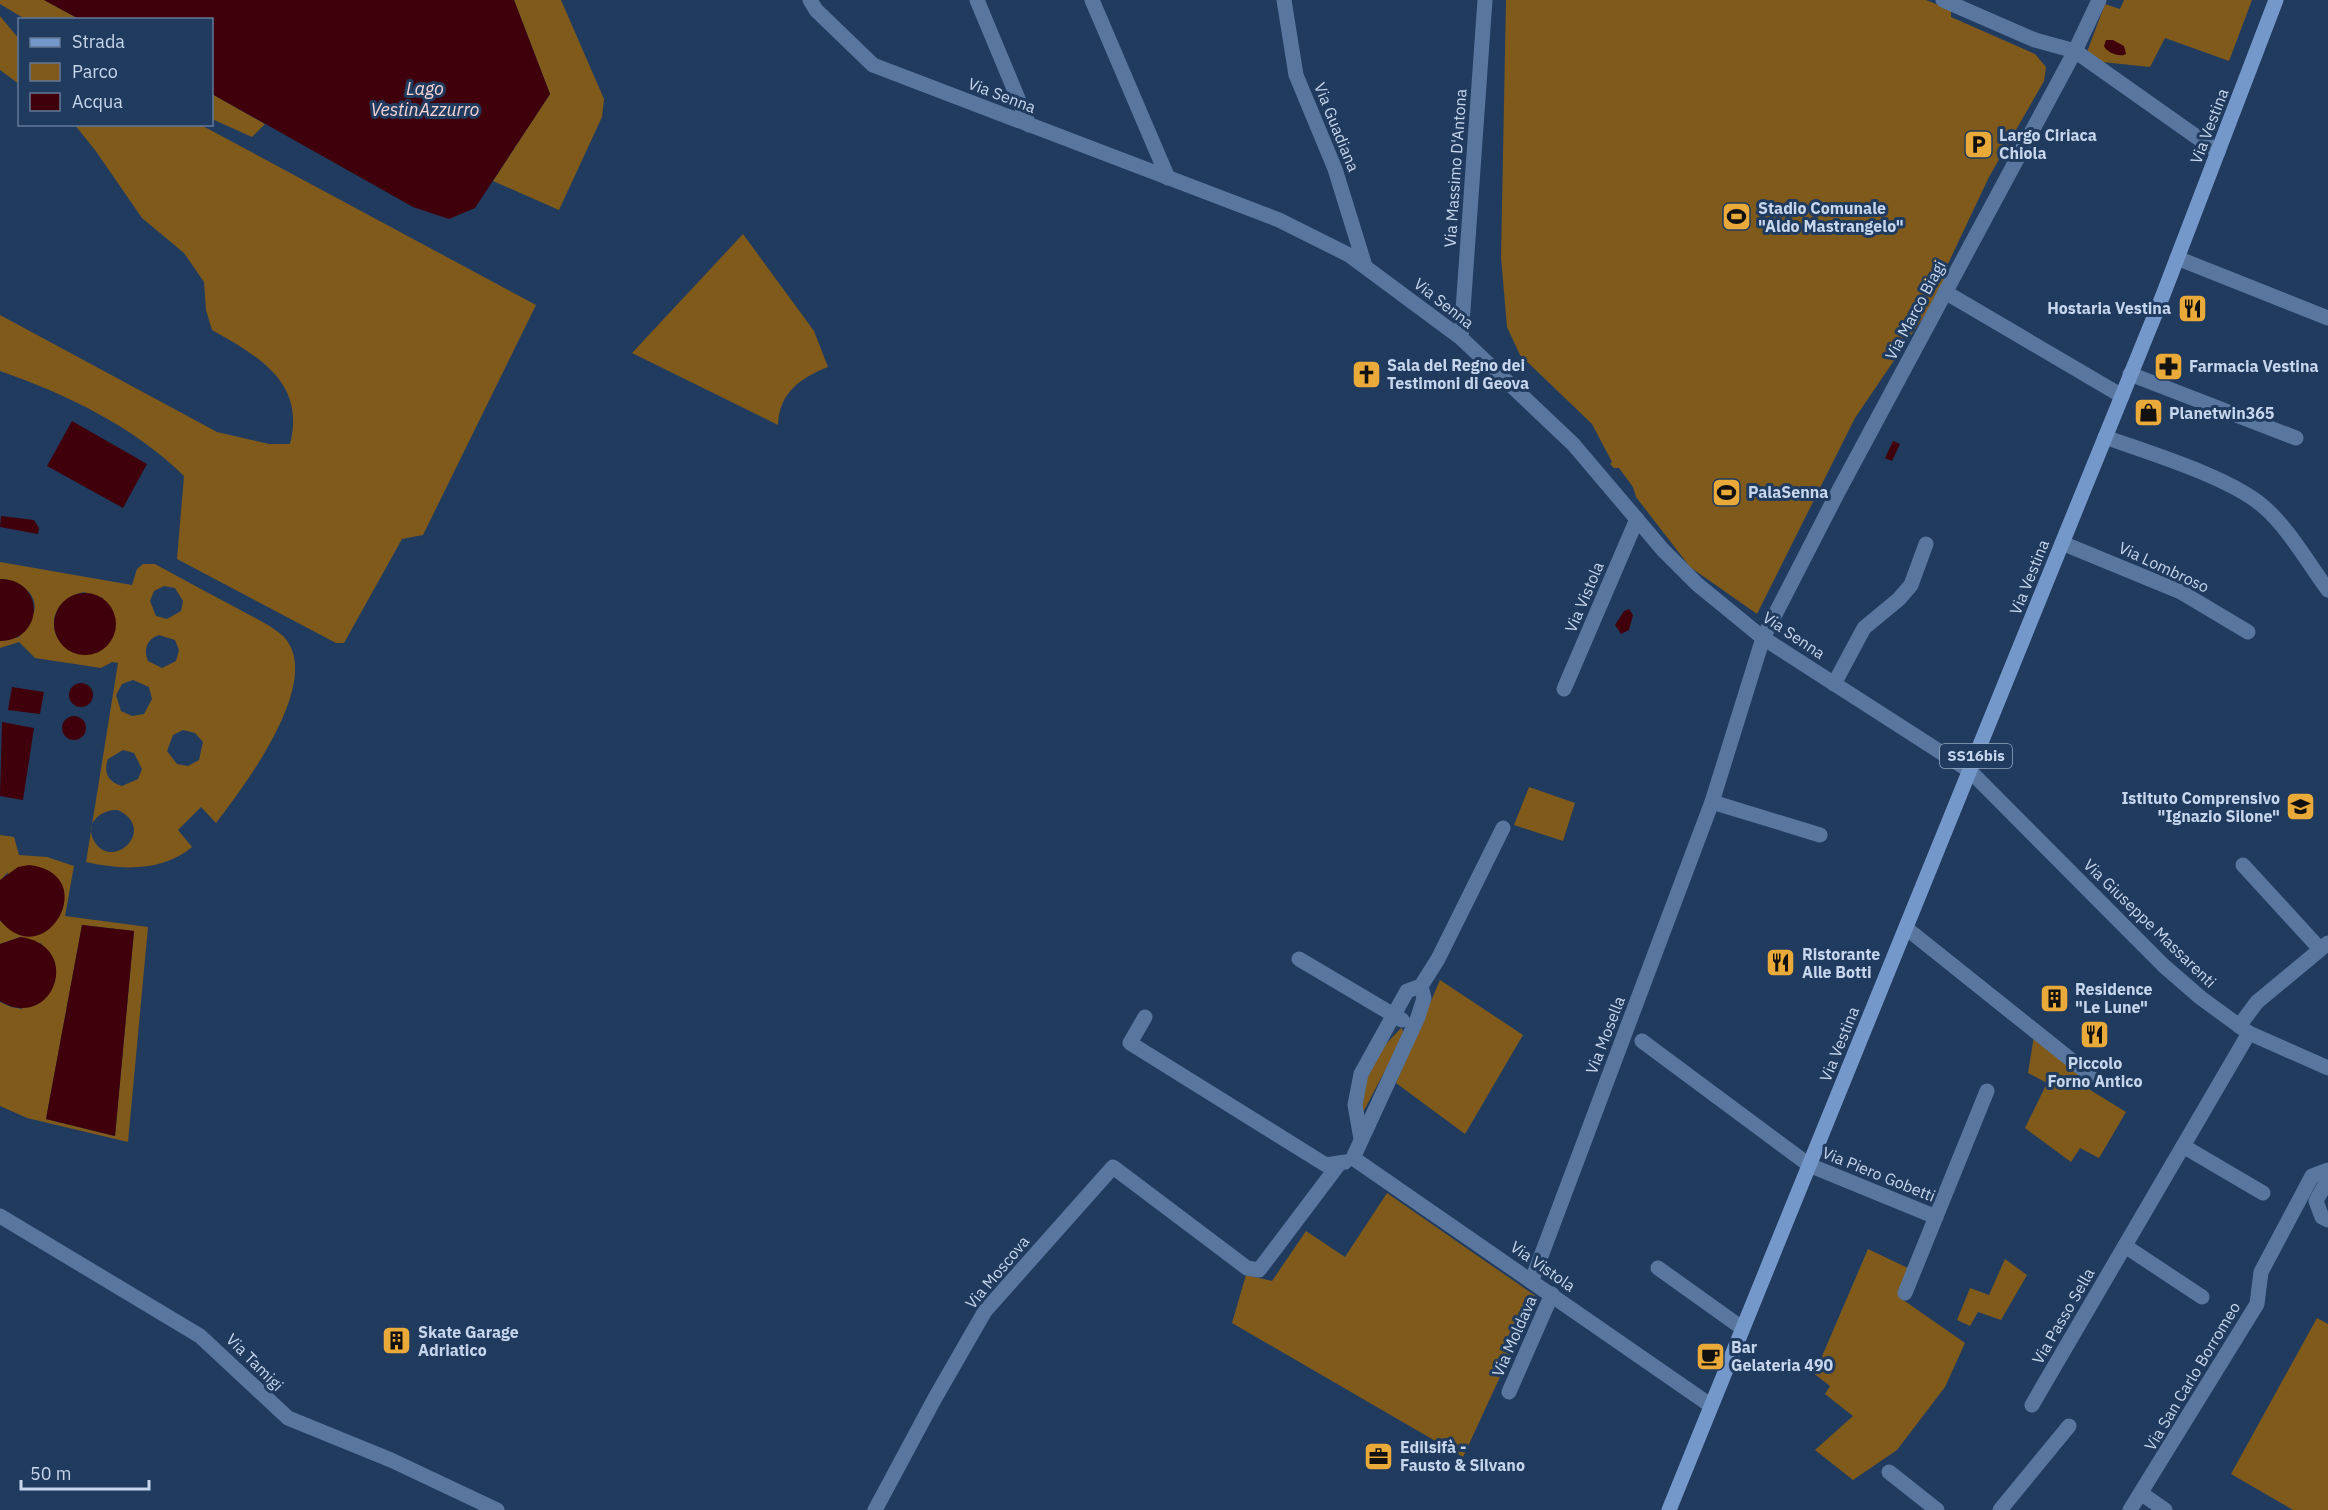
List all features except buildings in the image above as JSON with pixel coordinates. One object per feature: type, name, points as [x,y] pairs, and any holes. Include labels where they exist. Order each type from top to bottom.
[{"type":"main road","name":"Via Vestina","points":[[1669,1510],[2122,396],[2276,0]]},
{"type":"street","name":"Via Senna","points":[[810,0],[816,10],[873,65],[1305,231],[1365,266],[1461,338],[1572,444],[1684,572],[1763,638],[1970,771]]},
{"type":"street","points":[[977,0],[1029,125]]},
{"type":"street","points":[[1092,0],[1168,178]]},
{"type":"street","name":"Via Guadiana","points":[[1284,0],[1296,75],[1339,179],[1365,266]]},
{"type":"street","name":"Via Massimo D'Antona","points":[[1461,338],[1485,0]]},
{"type":"street","points":[[1943,0],[2035,40],[2075,51],[2218,152]]},
{"type":"street","name":"Via Marco Biagi","points":[[1763,638],[2075,51],[2099,0]]},
{"type":"street","points":[[2177,258],[2328,318]]},
{"type":"street","points":[[1945,292],[2122,396]]},
{"type":"street","points":[[2130,374],[2296,438]]},
{"type":"street","points":[[2105,437],[2227,484],[2255,500],[2277,520],[2328,590]]},
{"type":"street","name":"Via Vistola","points":[[1564,689],[1637,519]]},
{"type":"street","name":"Via Lombroso","points":[[2062,543],[2181,592],[2248,632]]},
{"type":"street","points":[[1834,684],[1864,628],[1911,585],[1926,544]]},
{"type":"street","name":"Via Mosella","points":[[1532,1280],[1712,802],[1763,638]]},
{"type":"street","name":"Via Giuseppe Massarenti","points":[[1970,771],[2164,966],[2244,1029],[2328,1068]]},
{"type":"street","points":[[1712,802],[1820,835]]},
{"type":"street","points":[[1361,1140],[1355,1105],[1361,1074],[1407,991],[1421,986],[1438,959],[1503,828]]},
{"type":"street","points":[[2243,865],[2324,946]]},
{"type":"street","points":[[1906,928],[2090,1074]]},
{"type":"street","name":"Via Passo Sella","points":[[2032,1405],[2183,1146],[2257,1002],[2324,946]]},
{"type":"street","points":[[1299,958],[1414,1026]]},
{"type":"street","points":[[1346,1161],[1361,1140],[1414,1026],[1424,998],[1421,986]]},
{"type":"street","name":"Via Vistola","points":[[1145,1017],[1130,1043],[1326,1165],[1346,1161],[1532,1280],[1710,1405]]},
{"type":"street","points":[[1642,1041],[1809,1165]]},
{"type":"street","name":"Via Piero Gobetti","points":[[1905,1293],[1987,1091]]},
{"type":"street","points":[[2183,1146],[2263,1193]]},
{"type":"street","name":"Via Moscova","points":[[875,1510],[934,1398],[986,1311],[1113,1167],[1247,1268],[1259,1270],[1346,1161]]},
{"type":"street","name":"Via Piero Gobetti","points":[[1809,1165],[1936,1217]]},
{"type":"street","name":"Via San Carlo Borromeo","points":[[2130,1510],[2142,1494],[2257,1304],[2261,1272],[2312,1176],[2328,1170]]},
{"type":"street","points":[[2328,1179],[2316,1201],[2322,1217],[2328,1220]]},
{"type":"street","name":"Via Tamigi","points":[[0,1216],[194,1331],[215,1347],[288,1418],[391,1460],[497,1510]]},
{"type":"street","points":[[2125,1246],[2202,1297]]},
{"type":"street","points":[[1658,1269],[1742,1328]]},
{"type":"street","name":"Via Moldava","points":[[1509,1392],[1552,1294]]},
{"type":"street","points":[[2000,1510],[2069,1426]]},
{"type":"street","points":[[1889,1472],[1937,1510]]},
{"type":"street","points":[[2142,1494],[2165,1510]]},
{"type":"green space","points":[[0,0],[44,0],[77,18],[23,18],[0,4]]},
{"type":"green space","points":[[514,0],[561,0],[604,99],[602,117],[559,210],[493,181],[550,94]]},
{"type":"green space","name":"Stadio Comunale \"Aldo Mastrangelo\"","points":[[1506,0],[1926,0],[1951,10],[1951,17],[2035,54],[2046,67],[2044,81],[1989,177],[1946,268],[1952,275],[1855,418],[1757,614],[1690,567],[1636,497],[1633,487],[1619,468],[1614,468],[1610,464],[1612,462],[1592,424],[1520,355],[1507,327],[1501,257]]},
{"type":"green space","points":[[2124,0],[2252,0],[2229,61],[2165,38],[2150,67],[2102,62],[2087,52],[2105,4],[2120,9]]},
{"type":"green space","points":[[0,16],[18,38],[18,83],[0,70]]},
{"type":"green space","points":[[213,95],[265,124],[252,137],[213,119]]},
{"type":"green space","points":[[76,126],[203,126],[536,305],[423,535],[402,539],[344,643],[336,643],[177,559],[184,476],[143,442],[98,413],[49,390],[0,371],[0,315],[217,432],[269,444],[290,444],[293,422],[291,404],[284,388],[261,361],[212,330],[206,310],[204,282],[184,253],[142,218]]},
{"type":"green space","points":[[743,234],[814,331],[828,367],[809,376],[793,388],[782,404],[778,425],[632,353]]},
{"type":"green space","points":[[0,562],[132,585],[137,569],[143,564],[155,564],[264,623],[283,636],[294,655],[294,678],[288,705],[276,732],[244,785],[216,823],[201,807],[178,830],[192,847],[181,855],[155,865],[141,867],[113,867],[86,862],[91,829],[93,839],[101,849],[110,852],[127,845],[133,837],[134,828],[129,818],[118,810],[101,814],[92,826],[118,663],[112,662],[101,668],[35,658],[19,642],[0,648],[0,641],[19,637],[33,615],[35,605],[33,598],[25,588],[13,581],[0,579]],"holes":[[[164,586],[175,588],[183,601],[181,611],[167,619],[156,616],[150,601],[154,591]],[[84,592],[103,598],[91,654],[76,653],[65,647],[58,638],[54,628],[55,616],[60,606],[70,597]],[[159,635],[175,640],[179,650],[176,661],[162,668],[148,661],[146,649],[152,639]],[[133,680],[149,687],[152,699],[144,714],[132,716],[121,711],[116,695],[122,684]],[[183,730],[195,733],[203,742],[199,760],[188,766],[177,764],[167,751],[173,735]],[[123,750],[134,753],[142,769],[138,779],[122,786],[110,779],[106,768],[108,759]]]},
{"type":"green space","points":[[1529,787],[1575,803],[1563,841],[1514,825]]},
{"type":"green space","points":[[0,835],[14,837],[19,855],[47,857],[74,866],[65,916],[148,927],[128,1142],[27,1118],[0,1106],[0,1002],[22,1009],[42,944],[20,937],[0,944],[0,920],[1,922],[8,872],[0,881]],"holes":[[[82,925],[134,931],[115,1136],[46,1119]]]},
{"type":"green space","points":[[1440,980],[1523,1035],[1465,1134],[1396,1083]]},
{"type":"green space","points":[[1401,1028],[1405,1033],[1361,1116],[1360,1091],[1385,1045]]},
{"type":"green space","points":[[2034,1036],[2091,1082],[2087,1088],[2126,1112],[2099,1158],[2080,1148],[2071,1162],[2025,1128],[2047,1083],[2028,1073]]},
{"type":"green space","points":[[1387,1193],[1537,1297],[1463,1457],[1232,1323],[1246,1275],[1272,1281],[1306,1231],[1345,1257]]},
{"type":"green space","points":[[1868,1249],[1912,1270],[1899,1297],[1965,1343],[1945,1387],[1897,1450],[1853,1480],[1815,1450],[1853,1416],[1825,1394],[1830,1386],[1812,1372],[1820,1361]]},
{"type":"green space","points":[[2005,1259],[2027,1275],[2001,1320],[1978,1312],[1970,1326],[1957,1320],[1970,1288],[1989,1295]]},
{"type":"green space","points":[[2317,1318],[2328,1324],[2328,1510],[2293,1510],[2231,1474]]},
{"type":"water","name":"Lago VestinAzzurro","points":[[44,0],[514,0],[550,94],[475,208],[449,219],[413,207],[213,95],[213,18],[77,18]]},
{"type":"water","points":[[2106,40],[2113,40],[2124,46],[2126,54],[2117,55],[2107,50],[2104,46]]},
{"type":"water","points":[[72,421],[147,464],[123,508],[47,466]]},
{"type":"water","points":[[1893,441],[1900,444],[1892,461],[1885,458]]},
{"type":"water","points":[[1,516],[34,520],[39,528],[38,534],[0,527]]},
{"type":"water","points":[[0,579],[15,582],[25,589],[32,598],[34,610],[32,621],[25,631],[15,638],[0,641]]},
{"type":"water","points":[[79,593],[91,593],[107,602],[114,612],[116,624],[114,636],[107,646],[91,655],[79,655],[68,650],[59,641],[54,630],[54,618],[59,607],[68,598]]},
{"type":"water","points":[[1629,609],[1633,615],[1629,630],[1621,634],[1615,625],[1624,611]]},
{"type":"water","points":[[81,683],[89,687],[93,695],[89,703],[81,707],[73,703],[69,695],[73,687]]},
{"type":"water","points":[[12,687],[44,692],[40,714],[8,710]]},
{"type":"water","points":[[69,716],[79,716],[86,723],[86,733],[79,740],[69,740],[62,733],[62,723]]},
{"type":"water","points":[[2,722],[34,728],[23,800],[0,796]]},
{"type":"water","points":[[29,865],[51,872],[62,885],[64,901],[59,917],[48,930],[34,936],[17,934],[0,920],[0,880],[18,867]]},
{"type":"water","points":[[82,925],[134,931],[115,1136],[46,1119]]},
{"type":"water","points":[[21,937],[41,944],[52,956],[56,970],[54,985],[46,997],[34,1006],[18,1008],[0,1001],[0,944]]},
{"type":"place","name":"Largo Ciriaca Chiola","points":[[1978,144]]},
{"type":"place","name":"Stadio Comunale \"Aldo Mastrangelo\"","points":[[1737,217]]},
{"type":"place","name":"Hostaria Vestina","points":[[2192,308]]},
{"type":"place","name":"Farmacia Vestina","points":[[2168,366]]},
{"type":"place","name":"Sala del Regno dei Testimoni di Geova","points":[[1366,374]]},
{"type":"place","name":"Planetwin365","points":[[2148,413]]},
{"type":"place","name":"PalaSenna","points":[[1727,492]]},
{"type":"place","name":"Istituto Comprensivo \"Ignazio Silone\"","points":[[2301,807]]},
{"type":"place","name":"Ristorante Alle Botti","points":[[1781,963]]},
{"type":"place","name":"Residence \"Le Lune\"","points":[[2054,998]]},
{"type":"place","name":"Piccolo Forno Antico","points":[[2095,1035]]},
{"type":"place","name":"Skate Garage Adriatico","points":[[397,1341]]},
{"type":"place","name":"Bar Gelateria 490","points":[[1710,1356]]},
{"type":"place","name":"Edilsifà - Fausto & Silvano","points":[[1379,1456]]}]
